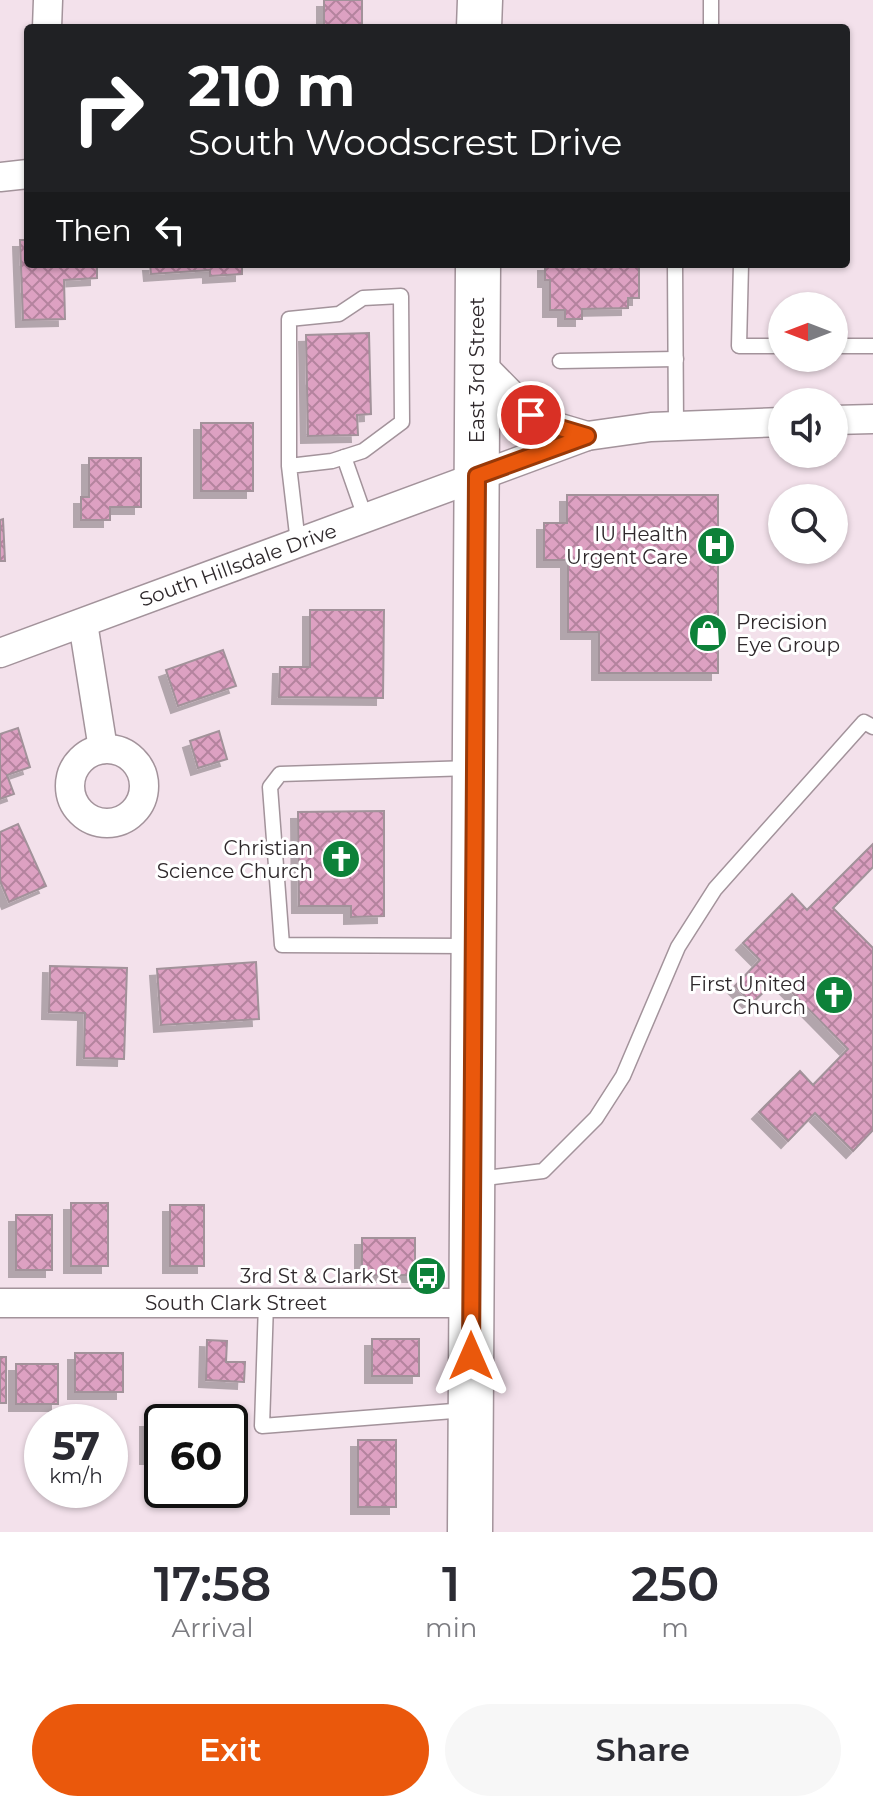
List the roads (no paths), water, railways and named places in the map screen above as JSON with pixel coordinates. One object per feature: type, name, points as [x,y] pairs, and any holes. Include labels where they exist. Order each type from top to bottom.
[{"type":"main road","points":[[479,24],[480,0]]},
{"type":"main road","name":"East 3rd Street","points":[[470,1532],[478,268]]},
{"type":"street","points":[[47,24],[48,0]]},
{"type":"street","points":[[0,177],[24,174]]},
{"type":"street","points":[[477,360],[531,415],[550,425],[587,436],[651,427],[768,423]]},
{"type":"street","points":[[848,420],[873,419]]},
{"type":"street","name":"South Hillsdale Drive","points":[[0,653],[587,436]]},
{"type":"street","points":[[83,623],[103,749]]},
{"type":"street","name":"South Clark Street","points":[[0,1303],[472,1303]]},
{"type":"lane","points":[[711,0],[711,24]]},
{"type":"lane","points":[[675,268],[676,426]]},
{"type":"lane","points":[[741,268],[739,346],[768,346]]},
{"type":"lane","points":[[289,466],[363,451],[402,422],[401,296],[363,298],[339,314],[289,319],[289,466],[298,543]]},
{"type":"lane","points":[[848,346],[873,346]]},
{"type":"lane","points":[[560,361],[676,359]]},
{"type":"lane","points":[[344,457],[365,517]]},
{"type":"lane","points":[[472,1180],[543,1171],[596,1118],[623,1076],[678,947],[715,889],[864,722],[873,727]]},
{"type":"lane","points":[[474,946],[282,945],[270,787],[280,774],[475,768]]},
{"type":"lane","points":[[266,1303],[262,1426],[471,1409]]},
{"type":"place","name":"IU Health Urgent Care","points":[[716,546]]},
{"type":"place","name":"Precision Eye Group","points":[[708,633]]},
{"type":"place","name":"Christian Science Church","points":[[341,859]]},
{"type":"place","name":"First United Church","points":[[834,995]]},
{"type":"place","name":"3rd St & Clark St","points":[[427,1276]]}]
